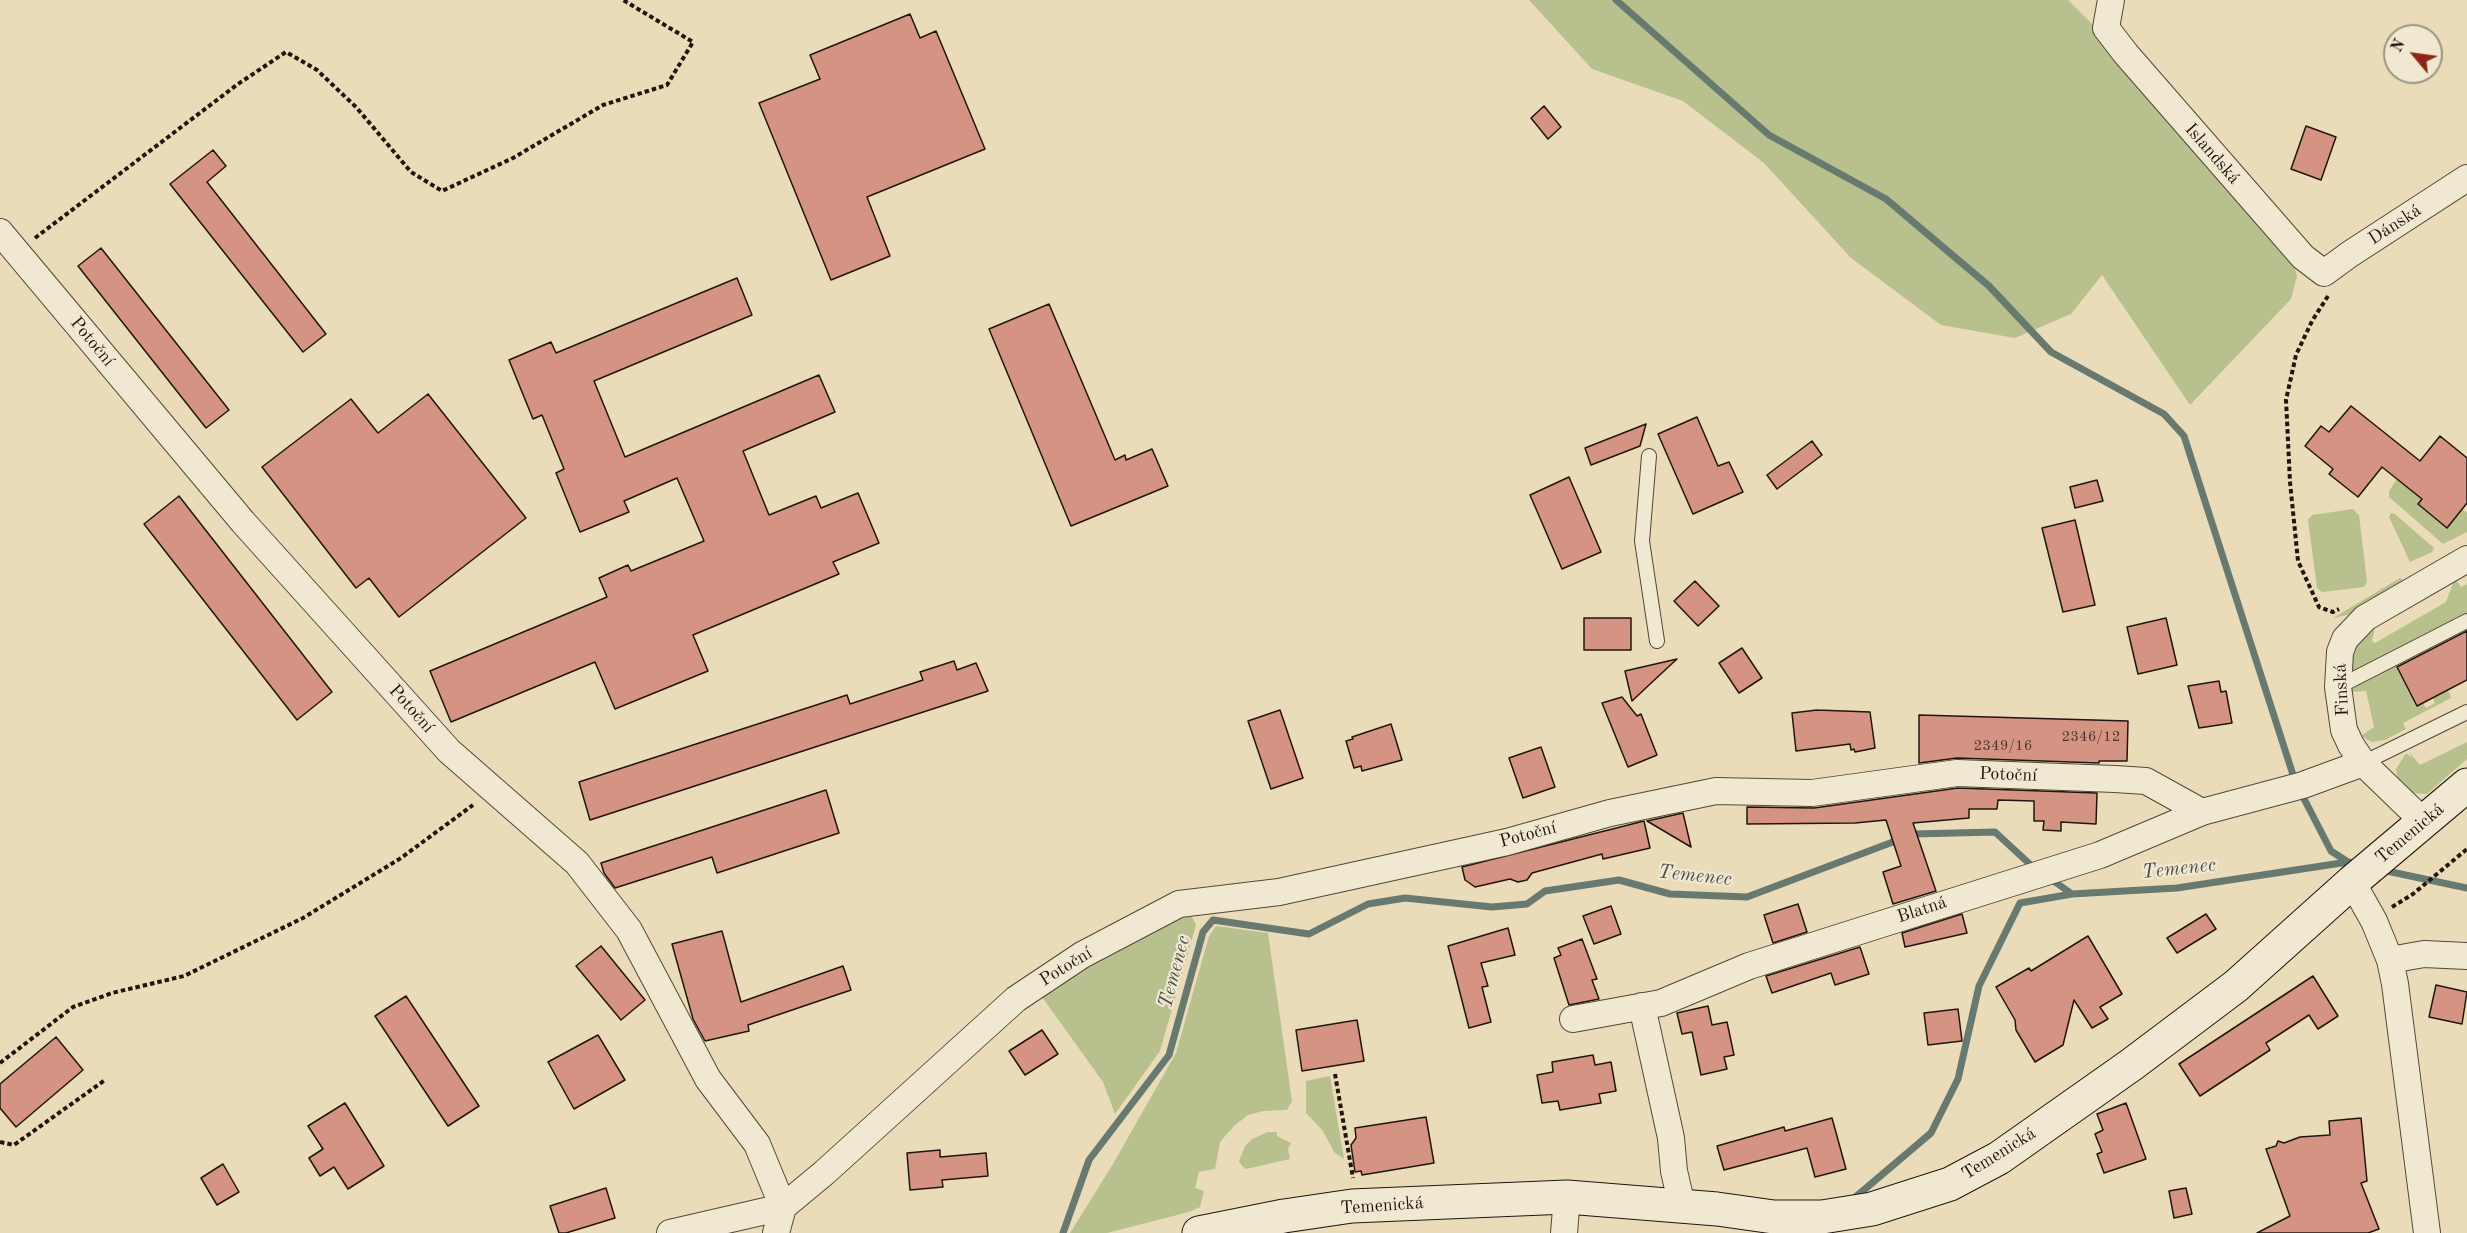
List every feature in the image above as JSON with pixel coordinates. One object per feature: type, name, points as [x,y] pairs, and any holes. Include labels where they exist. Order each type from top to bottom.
[{"type":"street","name":"Islandská","points":[[2111,0],[2106,28],[2196,135],[2303,257],[2328,282]]},
{"type":"street","name":"Dánská","points":[[2328,282],[2350,254],[2467,178]]},
{"type":"street","name":"Potoční","points":[[0,232],[243,522],[448,751],[577,863],[629,930],[708,1079],[757,1144],[783,1207]]},
{"type":"street","name":"Finská","points":[[2415,830],[2363,762],[2344,730],[2338,687],[2340,652],[2345,639],[2365,618],[2467,559]]},
{"type":"street","points":[[2202,812],[2303,786],[2363,762]]},
{"type":"street","name":"Potoční","points":[[670,1233],[783,1207],[824,1173],[1016,999],[1082,954],[1179,904],[1280,892],[1507,842],[1610,813],[1716,791],[1812,793],[1957,773],[2115,779],[2145,781],[2202,812]]},
{"type":"street","name":"Temenická","points":[[1199,1233],[1284,1216],[1352,1206],[1567,1197],[1682,1206],[1774,1217],[1822,1217],[1872,1209],[1950,1184],[1999,1158],[2139,1059],[2236,986],[2357,878],[2467,785]]},
{"type":"street","name":"Blatná","points":[[1573,1019],[1661,1003],[1749,966],[2100,855],[2202,812]]},
{"type":"street","points":[[2357,878],[2390,960],[2395,984],[2427,1233]]},
{"type":"street","points":[[2390,960],[2424,954],[2467,956]]},
{"type":"street","points":[[1642,1006],[1671,1138],[1674,1171],[1682,1206]]},
{"type":"street","points":[[1564,1233],[1567,1197]]},
{"type":"street","points":[[776,1233],[783,1207]]},
{"type":"lane","points":[[1649,456],[1642,541],[1657,642]]},
{"type":"lane","points":[[2338,687],[2467,621]]},
{"type":"lane","points":[[2363,762],[2467,712]]},
{"type":"path","points":[[16,252],[238,84],[286,52],[316,70],[356,107],[411,172],[442,191],[513,158],[603,105],[666,85],[693,42],[623,0]]},
{"type":"path","points":[[2328,282],[2296,354],[2286,400],[2290,483],[2298,561],[2319,607],[2333,612],[2343,606]]},
{"type":"path","points":[[0,1063],[73,1007],[112,993],[184,976],[303,918],[401,858],[493,790]]},
{"type":"path","points":[[2413,894],[2467,849]]},
{"type":"path","points":[[1335,1074],[1354,1182]]},
{"type":"path","points":[[0,1142],[14,1145],[105,1080]]},
{"type":"green space","points":[[1529,0],[2068,0],[2100,32],[2293,262],[2297,276],[2291,299],[2190,405],[2102,275],[2071,314],[2015,338],[1941,325],[1851,258],[1764,163],[1683,101],[1592,69]]},
{"type":"green space","points":[[2397,479],[2462,509],[2467,513],[2467,532],[2443,544],[2389,497],[2389,491]]},
{"type":"green space","points":[[2353,509],[2359,515],[2367,582],[2364,587],[2322,592],[2317,588],[2308,520],[2312,515]]},
{"type":"green space","points":[[2391,513],[2434,548],[2432,552],[2410,562],[2389,517]]},
{"type":"green space","points":[[2400,578],[2406,582],[2348,615],[2333,618]]},
{"type":"green space","points":[[2455,578],[2461,587],[2467,584],[2467,613],[2348,675],[2351,657],[2358,640],[2372,626],[2375,628],[2372,641],[2375,643],[2446,602]]},
{"type":"green space","points":[[2395,664],[2417,706],[2423,703],[2426,708],[2435,703],[2433,698],[2448,690],[2451,698],[2403,723],[2406,729],[2385,740],[2372,742],[2361,736],[2374,727],[2366,691],[2348,692],[2349,688]]},
{"type":"green space","points":[[2467,742],[2467,759],[2427,794],[2412,793],[2398,783],[2396,769],[2406,753],[2412,758],[2409,752],[2420,765]]},
{"type":"green space","points":[[1188,909],[1196,925],[1160,1051],[1115,1114],[1103,1082],[1037,990]]},
{"type":"green space","points":[[1216,926],[1268,933],[1292,1101],[1287,1110],[1263,1111],[1248,1115],[1220,1142],[1215,1169],[1199,1172],[1195,1188],[1204,1191],[1200,1207],[1189,1212],[1107,1233],[1070,1233],[1113,1164],[1176,1053],[1209,936]]},
{"type":"green space","points":[[1330,1076],[1344,1159],[1334,1152],[1323,1131],[1306,1113],[1306,1081]]},
{"type":"green space","points":[[1268,1132],[1277,1132],[1277,1136],[1291,1143],[1288,1149],[1290,1159],[1246,1169],[1239,1161],[1245,1146],[1252,1139]]},
{"type":"building","points":[[910,14],[920,38],[936,31],[985,149],[867,197],[890,256],[831,280],[759,103],[820,79],[810,55]]},
{"type":"building","points":[[1544,106],[1561,127],[1548,139],[1531,118]]},
{"type":"building","points":[[2306,126],[2336,137],[2321,180],[2291,169]]},
{"type":"building","points":[[213,150],[226,166],[207,182],[326,334],[303,352],[170,184]]},
{"type":"building","points":[[101,248],[229,410],[206,428],[78,266]]},
{"type":"building","points":[[737,278],[752,315],[594,381],[625,457],[819,375],[835,412],[743,451],[769,515],[816,496],[821,508],[858,493],[879,543],[833,562],[839,574],[693,635],[708,671],[615,709],[595,662],[451,722],[430,671],[607,597],[599,578],[628,565],[631,571],[704,541],[677,478],[624,501],[629,512],[580,532],[556,473],[564,469],[542,415],[533,419],[509,360],[551,342],[556,353]]},
{"type":"building","points":[[1049,304],[1115,460],[1125,455],[1126,460],[1152,449],[1168,486],[1071,526],[989,329]]},
{"type":"building","points":[[428,394],[526,518],[399,617],[369,578],[356,588],[262,467],[351,399],[378,433]]},
{"type":"building","points":[[2351,406],[2420,461],[2440,436],[2467,458],[2467,503],[2447,528],[2418,504],[2422,499],[2382,467],[2358,497],[2329,474],[2333,469],[2305,446],[2321,426],[2329,432]]},
{"type":"building","points":[[1697,417],[1718,466],[1729,462],[1743,492],[1693,514],[1658,434]]},
{"type":"building","points":[[1646,424],[1640,446],[1591,465],[1585,448]]},
{"type":"building","points":[[1812,441],[1822,455],[1777,489],[1767,475]]},
{"type":"building","points":[[1569,477],[1601,552],[1562,569],[1530,495]]},
{"type":"building","points":[[2097,480],[2103,501],[2075,508],[2070,487]]},
{"type":"building","points":[[179,496],[332,692],[297,720],[144,524]]},
{"type":"building","points":[[2075,520],[2095,605],[2063,612],[2042,528]]},
{"type":"building","points":[[1695,581],[1719,606],[1698,626],[1674,601]]},
{"type":"building","points":[[1584,618],[1631,618],[1631,650],[1584,650]]},
{"type":"building","points":[[2166,618],[2177,665],[2138,674],[2127,627]]},
{"type":"building","points":[[2467,631],[2467,680],[2417,706],[2397,667]]},
{"type":"building","points":[[1742,648],[1762,678],[1739,693],[1719,663]]},
{"type":"building","points":[[1677,659],[1649,685],[1632,701],[1625,671]]},
{"type":"building","points":[[954,661],[957,670],[976,663],[988,691],[590,820],[579,782],[847,695],[850,704],[923,680],[920,672]]},
{"type":"building","points":[[2219,681],[2221,692],[2226,691],[2232,723],[2199,728],[2188,686]]},
{"type":"building","points":[[1622,697],[1637,716],[1641,714],[1657,755],[1628,767],[1602,703]]},
{"type":"building","points":[[1280,710],[1303,778],[1271,789],[1248,721]]},
{"type":"building","points":[[1817,710],[1870,712],[1875,748],[1855,752],[1854,749],[1851,750],[1850,744],[1796,751],[1792,713]]},
{"type":"building","points":[[1919,715],[2128,721],[2127,761],[2099,761],[2099,763],[1957,758],[1919,763]]},
{"type":"building","points":[[1391,724],[1402,760],[1362,771],[1361,766],[1354,768],[1346,741]]},
{"type":"building","points":[[1541,747],[1555,787],[1523,798],[1509,758]]},
{"type":"building","points":[[1958,788],[2097,793],[2096,824],[2061,822],[2061,831],[2043,830],[2044,821],[2034,821],[2034,801],[1998,800],[1997,809],[1969,809],[1969,818],[1913,823],[1936,891],[1893,904],[1883,872],[1901,866],[1886,820],[1855,823],[1747,824],[1747,807],[1814,808]]},
{"type":"building","points":[[826,790],[839,833],[717,873],[712,857],[615,888],[604,873],[601,863]]},
{"type":"building","points":[[1683,813],[1691,847],[1647,821]]},
{"type":"building","points":[[1644,821],[1650,848],[1603,859],[1602,854],[1532,873],[1527,880],[1518,882],[1510,879],[1475,887],[1465,880],[1462,867]]},
{"type":"building","points":[[1798,904],[1807,932],[1773,943],[1764,915]]},
{"type":"building","points":[[1611,906],[1621,934],[1594,944],[1583,916]]},
{"type":"building","points":[[1962,914],[1967,933],[1905,947],[1902,933]]},
{"type":"building","points":[[2206,914],[2216,929],[2177,953],[2167,938]]},
{"type":"building","points":[[1508,928],[1515,955],[1481,963],[1488,986],[1482,987],[1491,1022],[1469,1028],[1448,946]]},
{"type":"building","points":[[722,931],[741,1002],[843,966],[851,990],[748,1025],[749,1031],[705,1041],[693,1019],[672,944]]},
{"type":"building","points":[[2088,936],[2122,994],[2100,1007],[2108,1019],[2092,1028],[2074,1000],[2063,1045],[2035,1062],[2016,1030],[2015,1020],[1996,987],[2029,968],[2031,971]]},
{"type":"building","points":[[1582,939],[1597,979],[1592,980],[1599,999],[1569,1005],[1554,958],[1561,955],[1558,948]]},
{"type":"building","points":[[601,946],[645,1000],[621,1020],[576,966]]},
{"type":"building","points":[[1860,947],[1869,974],[1835,985],[1831,973],[1772,993],[1766,976]]},
{"type":"building","points":[[2313,976],[2338,1016],[2318,1029],[2309,1015],[2266,1043],[2270,1050],[2200,1096],[2179,1064]]},
{"type":"building","points":[[2436,985],[2467,992],[2462,1024],[2429,1017]]},
{"type":"building","points":[[406,996],[479,1106],[448,1126],[375,1016]]},
{"type":"building","points":[[1708,1006],[1712,1025],[1727,1022],[1734,1055],[1724,1057],[1727,1069],[1701,1075],[1692,1032],[1682,1034],[1677,1013]]},
{"type":"building","points":[[1958,1009],[1962,1041],[1928,1045],[1924,1013]]},
{"type":"building","points":[[1357,1020],[1364,1061],[1302,1071],[1296,1030]]},
{"type":"building","points":[[1042,1030],[1058,1054],[1025,1075],[1009,1051]]},
{"type":"building","points":[[598,1035],[625,1080],[574,1109],[548,1062]]},
{"type":"building","points":[[56,1037],[83,1070],[16,1127],[0,1108],[0,1084]]},
{"type":"building","points":[[1593,1055],[1595,1065],[1611,1062],[1616,1091],[1599,1094],[1601,1103],[1560,1110],[1558,1101],[1542,1103],[1537,1075],[1553,1072],[1552,1062]]},
{"type":"building","points":[[345,1103],[384,1166],[348,1189],[334,1167],[320,1176],[309,1158],[323,1149],[308,1126]]},
{"type":"building","points":[[2126,1103],[2146,1159],[2104,1173],[2097,1154],[2102,1152],[2095,1134],[2103,1130],[2097,1114]]},
{"type":"building","points":[[1426,1117],[1434,1163],[1362,1175],[1361,1171],[1355,1172],[1351,1145],[1356,1138],[1355,1128]]},
{"type":"building","points":[[1832,1118],[1846,1169],[1815,1177],[1807,1148],[1724,1170],[1717,1146],[1784,1127],[1785,1131]]},
{"type":"building","points":[[2361,1118],[2367,1181],[2361,1183],[2379,1229],[2368,1233],[2257,1233],[2290,1216],[2266,1149],[2276,1146],[2278,1141],[2284,1143],[2300,1137],[2330,1135],[2329,1121]]},
{"type":"building","points":[[940,1150],[940,1157],[986,1153],[988,1176],[942,1180],[943,1187],[910,1190],[907,1153]]},
{"type":"building","points":[[223,1164],[239,1192],[217,1205],[201,1178]]},
{"type":"building","points":[[606,1188],[615,1218],[566,1233],[559,1233],[550,1206]]},
{"type":"building","points":[[2186,1188],[2192,1214],[2174,1218],[2169,1191]]},
{"type":"waterway","points":[[1616,0],[1769,135],[1886,199],[1989,286],[2051,352],[2164,414],[2184,436],[2295,781]]},
{"type":"waterway","points":[[2300,791],[2331,851],[2348,862]]},
{"type":"waterway","name":"Temenec","points":[[1063,1233],[1089,1160],[1169,1055],[1203,932],[1213,920],[1309,934],[1368,904],[1405,898],[1492,907],[1527,904],[1545,891],[1619,880],[1670,894],[1747,897],[1914,834],[1995,832],[2034,868]]},
{"type":"waterway","name":"Temenec","points":[[2048,877],[2072,894],[2177,888],[2348,862],[2356,864]]},
{"type":"waterway","name":"Temenec","points":[[2382,870],[2467,888]]},
{"type":"waterway","points":[[1852,1200],[1931,1133],[1958,1079],[1979,986],[2020,903],[2072,894]]}]
